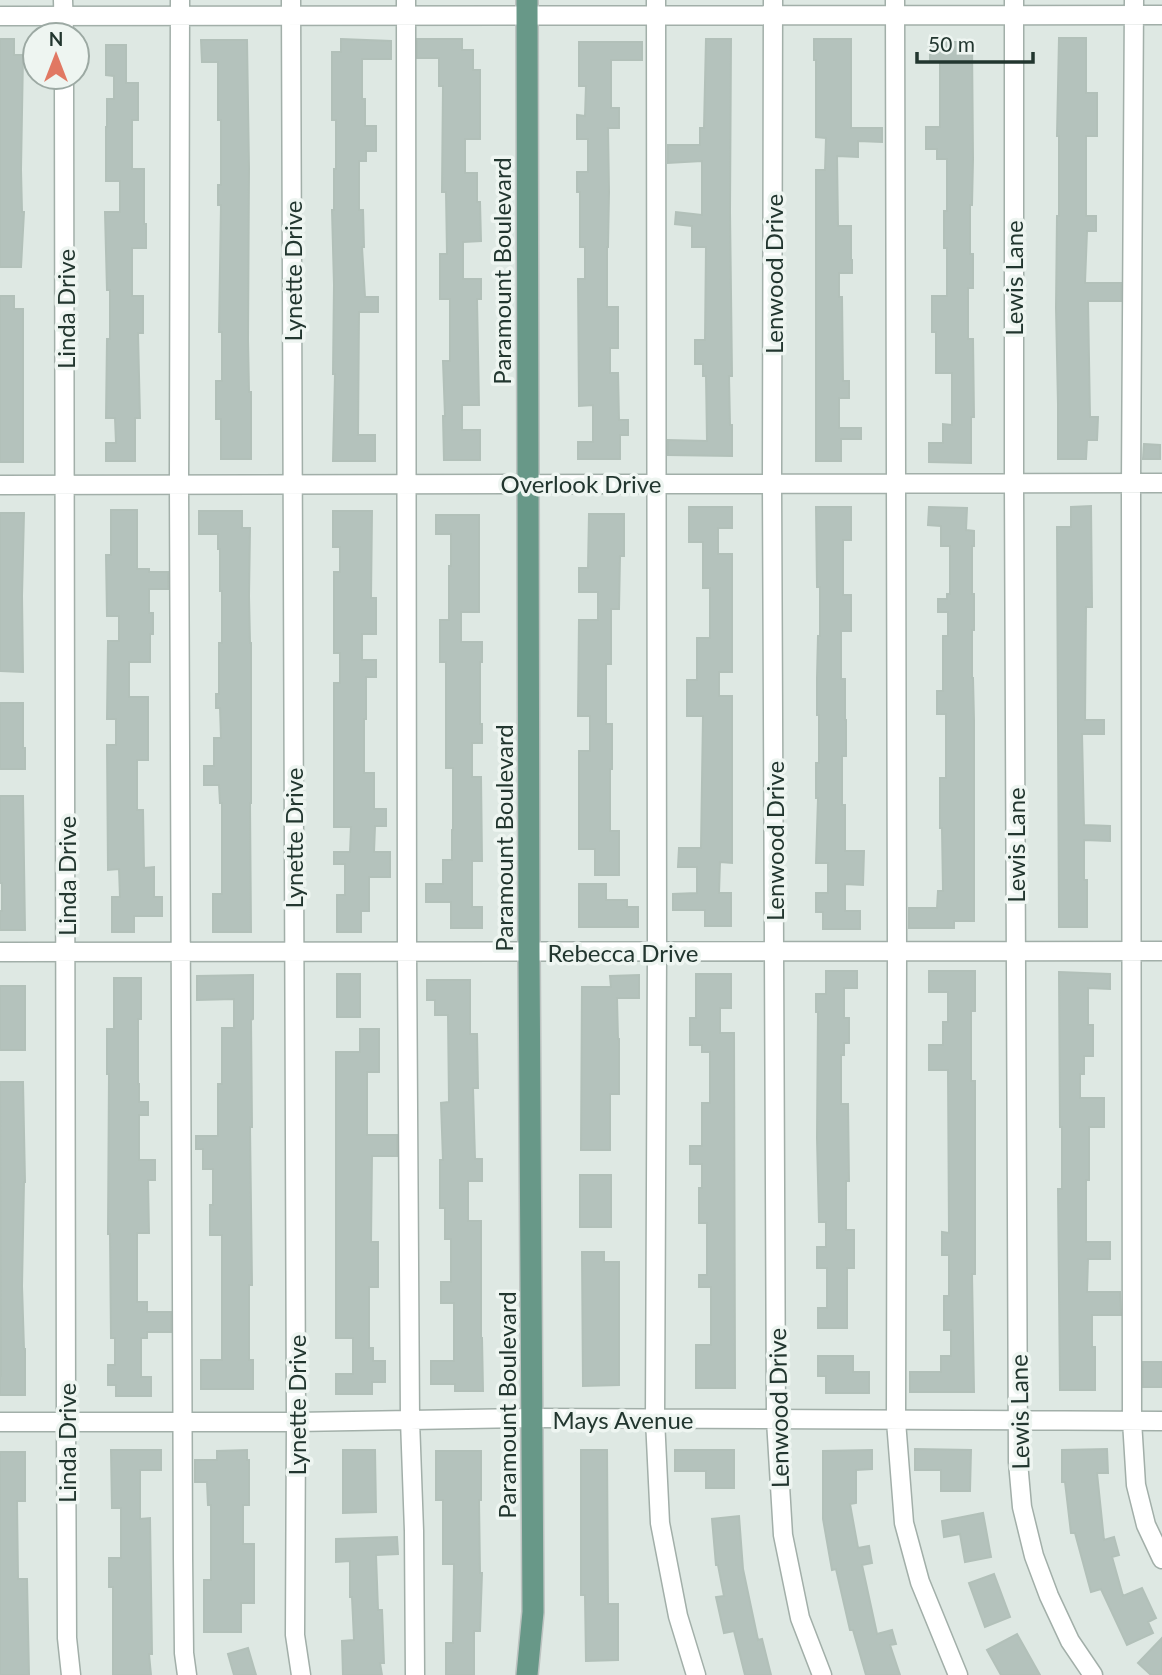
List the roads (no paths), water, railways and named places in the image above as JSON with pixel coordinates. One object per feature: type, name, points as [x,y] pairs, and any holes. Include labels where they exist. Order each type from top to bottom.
[{"type":"main road","name":"Paramount Boulevard","points":[[527,8],[533,1612],[527,1675]]},
{"type":"street","points":[[0,16],[64,8],[1134,8],[1162,15]]},
{"type":"street","points":[[180,8],[182,1422],[184,1640],[187,1675]]},
{"type":"street","name":"Lynette Drive","points":[[292,8],[295,1635],[301,1675]]},
{"type":"street","points":[[406,8],[407,952],[410,1420],[415,1675]]},
{"type":"street","points":[[656,8],[655,1419],[660,1523],[678,1616],[696,1675]]},
{"type":"street","name":"Lenwood Drive","points":[[773,8],[776,1420],[783,1535],[800,1618],[822,1675]]},
{"type":"street","points":[[895,8],[896,1421],[904,1523],[920,1582],[958,1675]]},
{"type":"street","name":"Lewis Lane","points":[[1014,8],[1018,1462],[1022,1507],[1034,1556],[1070,1641],[1093,1675]]},
{"type":"street","points":[[1134,8],[1131,483],[1132,1421],[1136,1485],[1146,1525],[1162,1559]]},
{"type":"street","name":"Linda Drive","points":[[64,91],[66,1422],[67,1638],[71,1675]]},
{"type":"street","name":"Overlook Drive","points":[[0,485],[1162,483]]},
{"type":"street","name":"Rebecca Drive","points":[[0,952],[1162,951]]},
{"type":"street","name":"Mays Avenue","points":[[0,1422],[296,1422],[532,1418],[1162,1422]]}]
